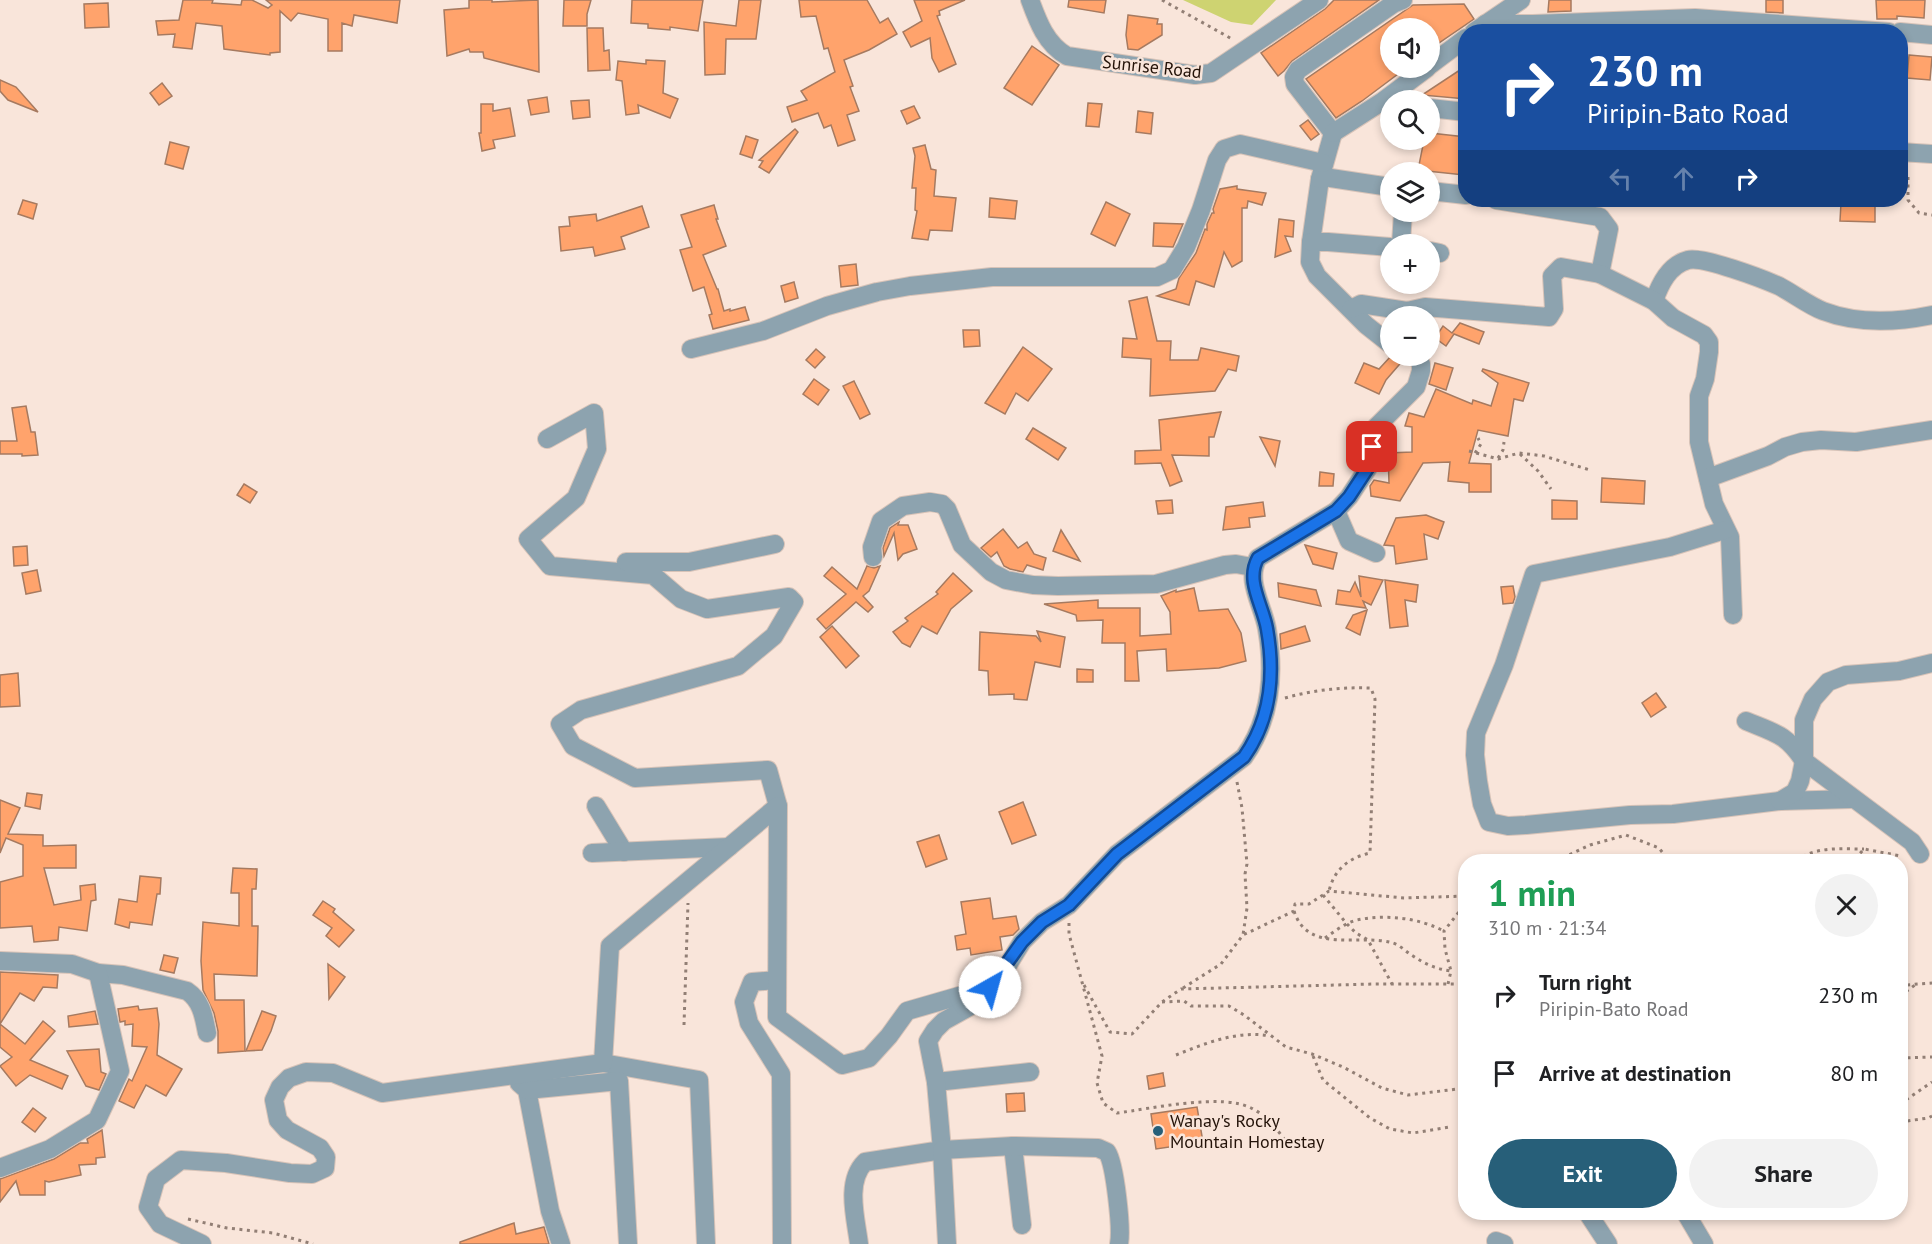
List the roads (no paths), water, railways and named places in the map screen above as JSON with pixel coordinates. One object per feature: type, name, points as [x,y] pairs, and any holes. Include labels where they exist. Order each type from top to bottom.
[{"type":"street","name":"Sunrise Road","points":[[1030,0],[1048,40],[1067,56],[1196,75],[1211,73],[1319,0]]},
{"type":"street","points":[[1333,133],[1295,84],[1294,78],[1298,70],[1393,4],[1403,0]]},
{"type":"street","points":[[1485,24],[1521,0]]},
{"type":"street","points":[[1533,24],[1695,18],[1778,24]]},
{"type":"street","points":[[1908,32],[1932,34]]},
{"type":"street","points":[[1440,57],[1458,44]]},
{"type":"street","points":[[1400,90],[1414,78]]},
{"type":"street","points":[[1380,105],[1333,133],[1321,171],[1310,262],[1317,276],[1380,336]]},
{"type":"street","points":[[1440,109],[1458,111]]},
{"type":"street","points":[[691,349],[763,331],[828,306],[877,292],[910,286],[993,277],[1157,277],[1172,270],[1186,247],[1217,160],[1224,149],[1240,144],[1321,171],[1324,177],[1380,185]]},
{"type":"street","points":[[1908,152],[1932,154]]},
{"type":"street","points":[[1440,192],[1458,194]]},
{"type":"street","points":[[1539,207],[1600,217],[1609,229],[1600,274]]},
{"type":"street","points":[[1311,242],[1380,247]]},
{"type":"street","points":[[1654,300],[1669,272],[1686,260],[1695,259],[1720,264],[1760,278],[1832,314],[1881,321],[1914,319],[1932,315]]},
{"type":"street","points":[[1351,309],[1361,304],[1407,310],[1425,306],[1550,317],[1554,309],[1552,276],[1561,267],[1600,274],[1654,300],[1672,318],[1704,335],[1709,342],[1709,352],[1700,396],[1699,442],[1714,504],[1730,537],[1733,615]]},
{"type":"street","points":[[946,1244],[936,1082],[928,1041],[944,1021],[978,1002],[1022,942],[1042,922],[1069,905],[1117,854],[1244,757],[1256,740],[1269,703],[1270,663],[1267,628],[1252,577],[1252,567],[1258,558],[1336,511],[1349,497],[1368,468],[1376,427],[1416,387],[1421,366]]},
{"type":"street","points":[[547,439],[594,413],[597,450],[576,498],[528,539],[550,566],[653,575],[681,598],[706,609],[789,597],[794,602],[774,636],[738,666],[581,710],[560,724],[573,746],[635,778],[768,770],[778,806],[777,1017],[842,1065],[869,1058],[907,1011],[990,987]]},
{"type":"street","points":[[1708,477],[1802,442],[1821,440],[1856,442],[1932,430]]},
{"type":"street","points":[[873,557],[872,547],[882,520],[903,506],[930,502],[942,504],[947,509],[962,545],[976,560],[991,572],[1015,582],[1058,586],[1156,584],[1225,565],[1236,564],[1252,567]]},
{"type":"street","points":[[1336,511],[1349,541],[1376,553]]},
{"type":"street","points":[[1725,530],[1670,547],[1534,574],[1504,665],[1476,733],[1475,755],[1482,804],[1489,822],[1508,826],[1630,815],[1673,814],[1780,801],[1853,799]]},
{"type":"street","points":[[610,572],[620,562],[689,562],[775,544]]},
{"type":"street","points":[[1780,801],[1795,792],[1800,781],[1804,762],[1804,720],[1814,699],[1828,682],[1846,675],[1899,671],[1932,663]]},
{"type":"street","points":[[1746,721],[1785,738],[1793,744],[1804,762],[1912,842],[1920,854]]},
{"type":"street","points":[[596,806],[624,852]]},
{"type":"street","points":[[603,1063],[610,946],[778,806]]},
{"type":"street","points":[[592,853],[729,847]]},
{"type":"street","points":[[0,961],[72,964],[98,973],[123,975],[191,993],[202,1010],[207,1033]]},
{"type":"street","points":[[0,1168],[50,1149],[97,1120],[120,1071],[98,973]]},
{"type":"street","points":[[776,980],[753,982],[744,1002],[749,1023],[781,1074],[782,1244]]},
{"type":"street","points":[[202,1244],[160,1224],[148,1207],[156,1179],[180,1160],[226,1163],[290,1173],[312,1174],[325,1168],[326,1157],[321,1148],[287,1130],[278,1120],[274,1100],[280,1087],[289,1078],[306,1072],[333,1073],[382,1093],[603,1063],[699,1080],[706,1244]]},
{"type":"street","points":[[936,1082],[1030,1072]]},
{"type":"street","points":[[510,1075],[527,1090],[550,1211],[561,1244]]},
{"type":"street","points":[[527,1090],[619,1081],[628,1244]]},
{"type":"street","points":[[1013,1146],[1022,1225]]},
{"type":"street","points":[[859,1244],[854,1203],[854,1179],[857,1170],[865,1162],[942,1150],[1013,1146],[1098,1148],[1107,1152],[1111,1164],[1121,1231],[1119,1244]]},
{"type":"street","points":[[1592,1220],[1608,1244]]},
{"type":"street","points":[[1690,1220],[1704,1244]]},
{"type":"place","name":"Wanay's Rocky Mountain Homestay","points":[[1158,1131]]}]
